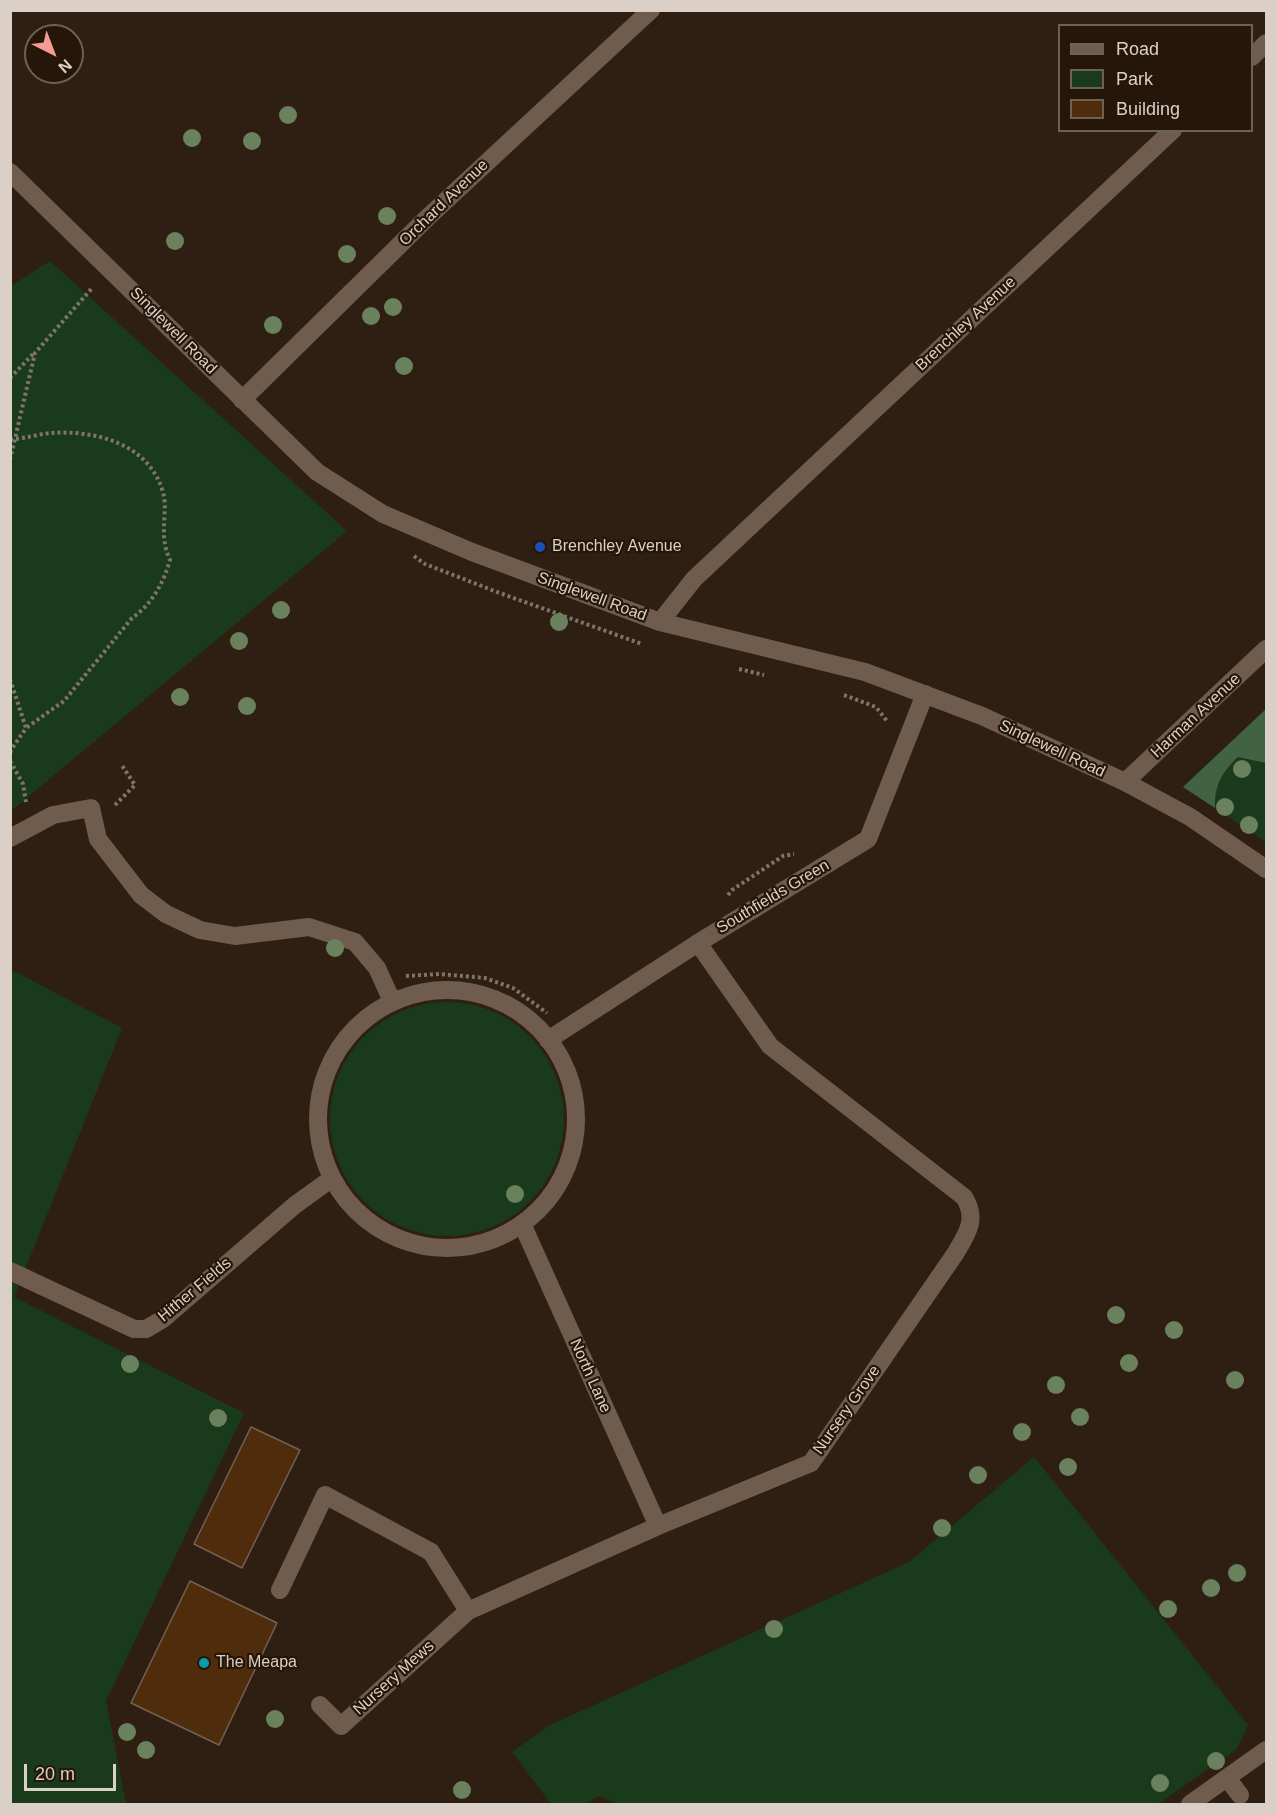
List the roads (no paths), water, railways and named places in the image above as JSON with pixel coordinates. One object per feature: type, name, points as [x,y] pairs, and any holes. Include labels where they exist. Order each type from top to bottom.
[{"type":"street","name":"Orchard Avenue","points":[[242,400],[427,218],[651,10]]},
{"type":"street","points":[[1253,55],[1266,43]]},
{"type":"street","name":"Brenchley Avenue","points":[[660,622],[694,579],[1171,132]]},
{"type":"street","name":"Singlewell Road","points":[[10,172],[317,472],[383,514],[472,552],[660,622],[865,672],[982,716],[1125,782],[1190,817],[1266,869]]},
{"type":"street","name":"Harman Avenue","points":[[1125,782],[1266,649]]},
{"type":"street","name":"Southfields Green","points":[[548,1040],[698,943],[868,839],[925,694]]},
{"type":"street","points":[[10,838],[53,815],[91,808],[98,839],[141,895],[166,914],[200,930],[235,936],[309,927],[355,942],[376,968],[392,1001]]},
{"type":"street","name":"Nursery Grove","points":[[468,1611],[658,1526],[811,1463],[955,1254],[971,1227],[969,1206],[961,1194],[770,1046],[698,943]]},
{"type":"street","points":[[437,989],[490,995],[526,1017],[548,1040],[572,1089],[576,1111],[573,1150],[553,1193],[523,1226],[493,1239],[458,1250],[430,1249],[395,1237],[354,1210],[331,1179],[319,1143],[318,1121],[326,1074],[341,1045],[364,1019],[392,1001],[437,989]]},
{"type":"street","name":"Hither Fields","points":[[10,1271],[134,1329],[146,1329],[163,1319],[295,1205],[331,1179]]},
{"type":"street","name":"North Lane","points":[[523,1226],[658,1526]]},
{"type":"street","points":[[280,1590],[325,1495],[431,1552],[468,1611]]},
{"type":"street","name":"Nursery Mews","points":[[320,1705],[341,1726],[468,1611]]},
{"type":"street","points":[[1190,1804],[1266,1750]]},
{"type":"street","points":[[1227,1778],[1240,1795]]},
{"type":"place","name":"Brenchley Avenue","points":[[540,547]]},
{"type":"place","name":"The Meapa","points":[[204,1663]]}]
